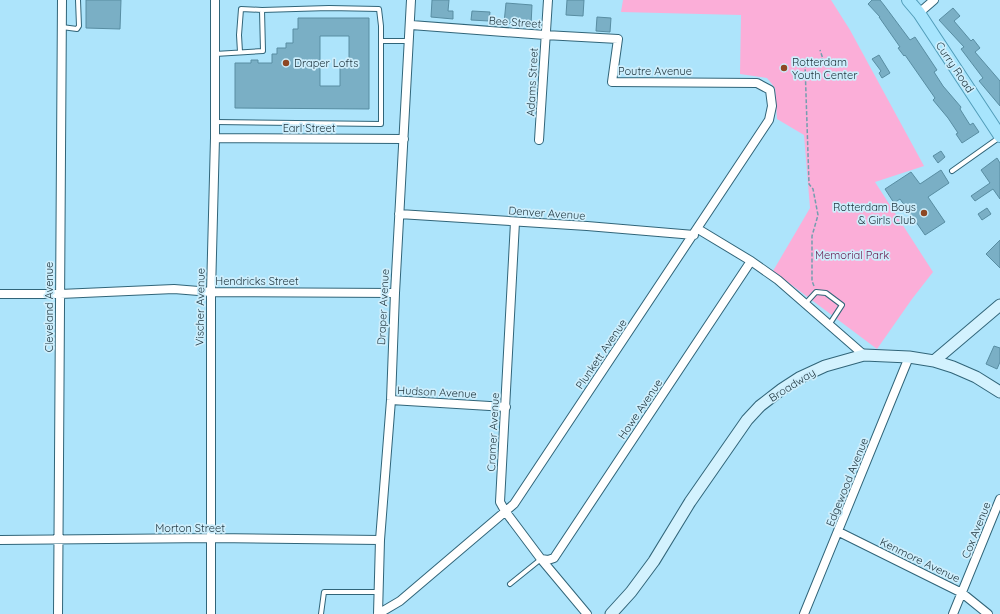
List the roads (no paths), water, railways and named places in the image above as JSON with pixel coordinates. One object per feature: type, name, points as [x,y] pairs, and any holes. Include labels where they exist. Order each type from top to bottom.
[{"type":"main road","name":"Curry Road","points":[[908,0],[919,13],[998,130]]},
{"type":"main road","points":[[934,361],[1000,305]]},
{"type":"main road","name":"Broadway","points":[[611,614],[631,592],[654,561],[690,502],[747,420],[760,406],[782,389],[800,378],[825,366],[864,355],[909,358],[934,361],[953,367],[976,377],[1000,392]]},
{"type":"street","name":"Cleveland Avenue","points":[[58,614],[62,0]]},
{"type":"street","name":"Vischer Avenue","points":[[211,614],[211,292],[215,138],[214,0]]},
{"type":"street","name":"Draper Avenue","points":[[378,614],[380,540],[391,400],[395,293],[411,25],[411,0]]},
{"type":"street","name":"Adams Street","points":[[540,140],[548,0]]},
{"type":"street","points":[[919,13],[934,0]]},
{"type":"street","name":"Bee Street","points":[[411,25],[545,36],[618,39]]},
{"type":"street","name":"Poutre Avenue","points":[[618,39],[612,82],[742,83]]},
{"type":"street","name":"Plunkett Avenue","points":[[378,614],[400,602],[514,504],[769,120],[772,106],[770,90],[757,83],[742,83]]},
{"type":"street","name":"Earl Street","points":[[215,138],[404,139]]},
{"type":"street","name":"Denver Avenue","points":[[399,214],[696,232],[751,261],[778,280],[864,355]]},
{"type":"street","name":"Cramer Avenue","points":[[516,222],[500,502],[541,559],[586,614]]},
{"type":"street","name":"Howe Avenue","points":[[541,559],[548,560],[554,558],[751,261]]},
{"type":"street","name":"Hendricks Street","points":[[0,294],[60,294],[174,289],[211,292],[395,293]]},
{"type":"street","name":"Edgewood Avenue","points":[[804,614],[839,532],[909,358]]},
{"type":"street","name":"Hudson Avenue","points":[[391,400],[506,406]]},
{"type":"street","name":"Cox Avenue","points":[[953,614],[1000,499]]},
{"type":"street","name":"Kenmore Avenue","points":[[839,532],[962,593],[988,614]]},
{"type":"street","name":"Morton Street","points":[[0,540],[212,538],[380,540]]},
{"type":"lane","points":[[62,27],[77,29],[79,26],[78,0]]},
{"type":"lane","points":[[214,122],[381,124],[381,26],[379,9],[240,9],[240,52]]},
{"type":"lane","points":[[215,54],[263,50],[262,10]]},
{"type":"lane","points":[[381,41],[410,41]]},
{"type":"lane","points":[[952,171],[998,130]]},
{"type":"lane","points":[[805,304],[816,292],[826,293],[842,305],[828,325]]},
{"type":"lane","points":[[510,584],[541,559]]},
{"type":"lane","points":[[321,614],[324,592],[379,592]]},
{"type":"place","name":"Draper Lofts","points":[[286,63]]},
{"type":"place","name":"Rotterdam Youth Center","points":[[784,68]]},
{"type":"place","name":"Rotterdam Boys & Girls Club","points":[[924,213]]},
{"type":"park label","name":"Memorial Park","points":[[852,255]]}]
